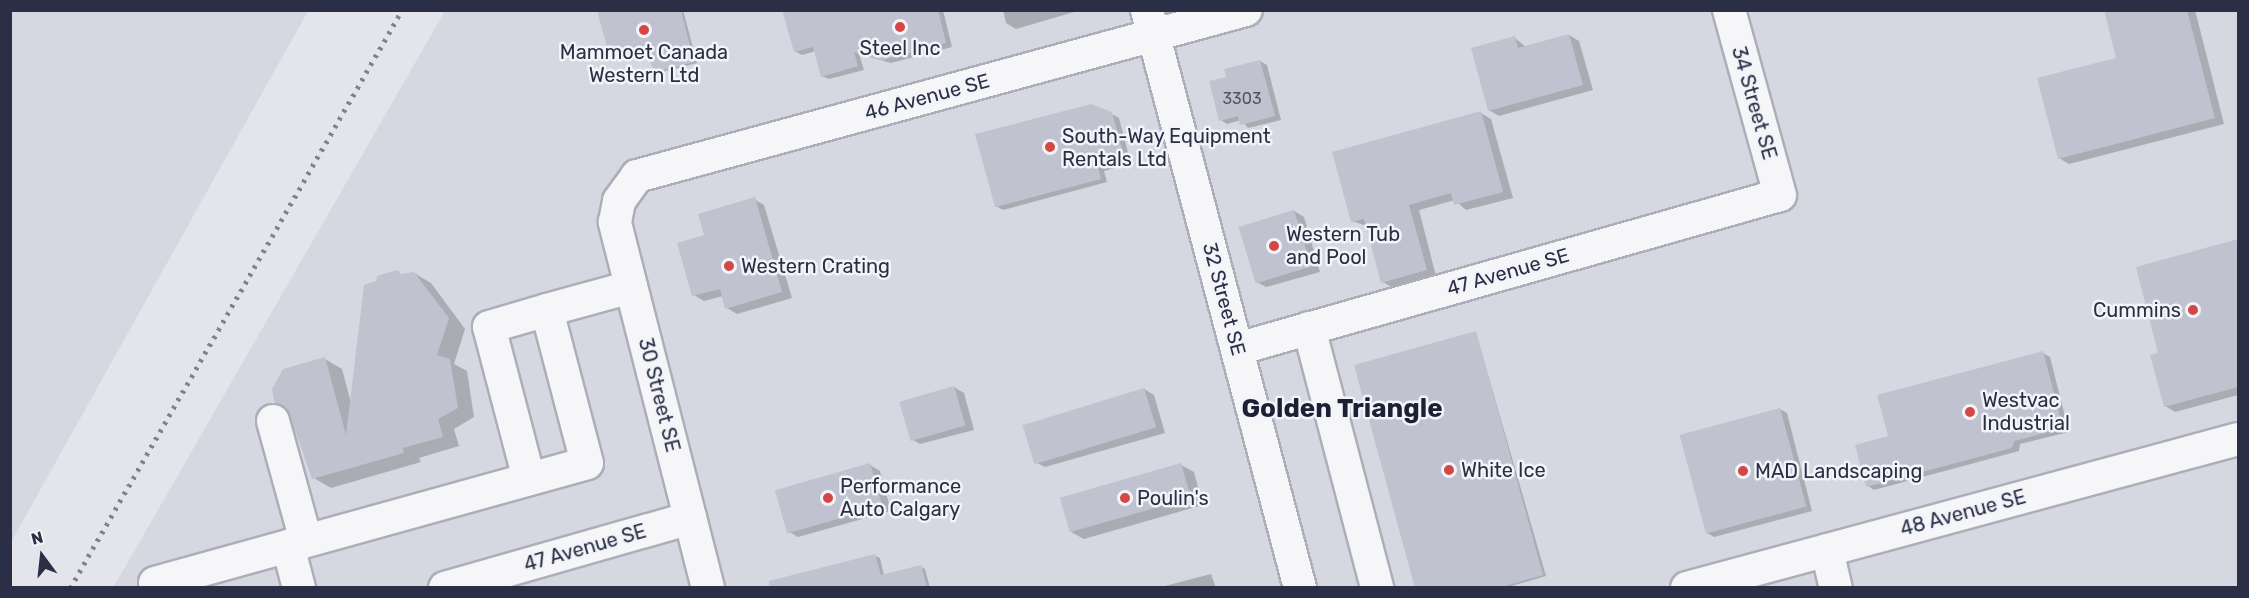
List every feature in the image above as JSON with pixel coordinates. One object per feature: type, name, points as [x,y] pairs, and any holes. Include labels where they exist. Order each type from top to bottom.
[{"type":"street","name":"46 Avenue SE","points":[[619,201],[637,176],[1150,23],[1246,10]]},
{"type":"street","name":"34 Street SE","points":[[1729,10],[1780,195]]},
{"type":"street","name":"32 Street SE","points":[[1150,23],[1300,588]]},
{"type":"street","name":"47 Avenue SE","points":[[1237,349],[1780,195]]},
{"type":"street","name":"30 Street SE","points":[[619,201],[615,222],[708,588]]},
{"type":"street","points":[[529,479],[489,327],[631,287]]},
{"type":"street","points":[[155,583],[587,463],[547,310]]},
{"type":"street","points":[[1309,328],[1377,588]]},
{"type":"street","points":[[273,421],[297,543],[299,588]]},
{"type":"street","name":"48 Avenue SE","points":[[1687,588],[2238,439]]},
{"type":"street","name":"47 Avenue SE","points":[[445,588],[690,518]]},
{"type":"street","points":[[1827,550],[1836,588]]},
{"type":"shaded area","points":[[10,11],[308,11],[11,542]]},
{"type":"shaded area","points":[[445,11],[2238,11],[2238,587],[113,588]]},
{"type":"building","name":"Mammoet Canada Western Ltd","points":[[597,10],[681,10],[694,62],[654,73],[647,49],[610,59]]},
{"type":"building","points":[[782,10],[938,10],[946,43],[883,60],[854,52],[858,66],[821,77],[813,47],[794,52]]},
{"type":"building","points":[[2104,10],[2187,10],[2215,118],[2058,159],[2037,78],[2116,58]]},
{"type":"building","points":[[1569,34],[1583,85],[1488,111],[1471,48],[1515,36],[1518,48]]},
{"type":"building","points":[[1260,60],[1275,116],[1240,125],[1238,116],[1219,121],[1209,81],[1226,77],[1224,69]]},
{"type":"building","name":"South-Way Equipment Rentals Ltd","points":[[1091,104],[1112,112],[1125,160],[1098,167],[1101,179],[995,207],[975,134]]},
{"type":"building","points":[[1481,111],[1503,192],[1454,205],[1451,193],[1409,205],[1427,270],[1381,283],[1364,219],[1351,222],[1332,152]]},
{"type":"building","name":"Western Crating","points":[[755,197],[782,292],[725,309],[720,289],[692,296],[677,243],[704,235],[698,214]]},
{"type":"building","name":"Western Tub and Pool","points":[[1294,210],[1311,266],[1256,283],[1239,227]]},
{"type":"building","name":"Cummins","points":[[2238,239],[2238,387],[2164,407],[2150,355],[2158,353],[2136,267]]},
{"type":"building","points":[[397,270],[401,274],[414,272],[449,318],[437,355],[450,359],[458,408],[438,419],[443,437],[403,448],[404,453],[312,479],[290,416],[275,404],[272,389],[283,369],[325,357],[346,435],[364,285],[376,281],[377,276]]},
{"type":"building","name":"White Ice","points":[[1476,331],[1543,575],[1498,588],[1415,588],[1354,365]]},
{"type":"building","name":"Westvac Industrial","points":[[2043,351],[2063,428],[2014,441],[2012,448],[1866,487],[1855,445],[1888,436],[1877,395]]},
{"type":"building","points":[[954,386],[965,425],[911,441],[899,402]]},
{"type":"building","points":[[1144,388],[1156,427],[1035,464],[1023,425]]},
{"type":"building","name":"MAD Landscaping","points":[[1780,408],[1806,507],[1706,533],[1680,435]]},
{"type":"building","name":"Performance Auto Calgary","points":[[870,463],[882,506],[787,534],[775,490]]},
{"type":"building","name":"Poulin's","points":[[1181,463],[1191,498],[1070,532],[1060,498]]},
{"type":"building","points":[[875,554],[881,575],[921,565],[927,588],[769,588],[769,581]]},
{"type":"railway","points":[[70,588],[402,10]]},
{"type":"place","name":"Steel Inc","points":[[900,27]]},
{"type":"place","name":"Mammoet Canada Western Ltd","points":[[644,30]]},
{"type":"place","name":"South-Way Equipment Rentals Ltd","points":[[1050,147]]},
{"type":"place","name":"Western Tub and Pool","points":[[1274,246]]},
{"type":"place","name":"Western Crating","points":[[729,266]]},
{"type":"place","name":"Cummins","points":[[2193,310]]},
{"type":"place","name":"Westvac Industrial","points":[[1970,412]]},
{"type":"place","name":"White Ice","points":[[1449,470]]},
{"type":"place","name":"MAD Landscaping","points":[[1743,471]]},
{"type":"place","name":"Performance Auto Calgary","points":[[828,498]]},
{"type":"place","name":"Poulin's","points":[[1125,498]]},
{"type":"district","name":"Golden Triangle","points":[[1342,409]]}]
